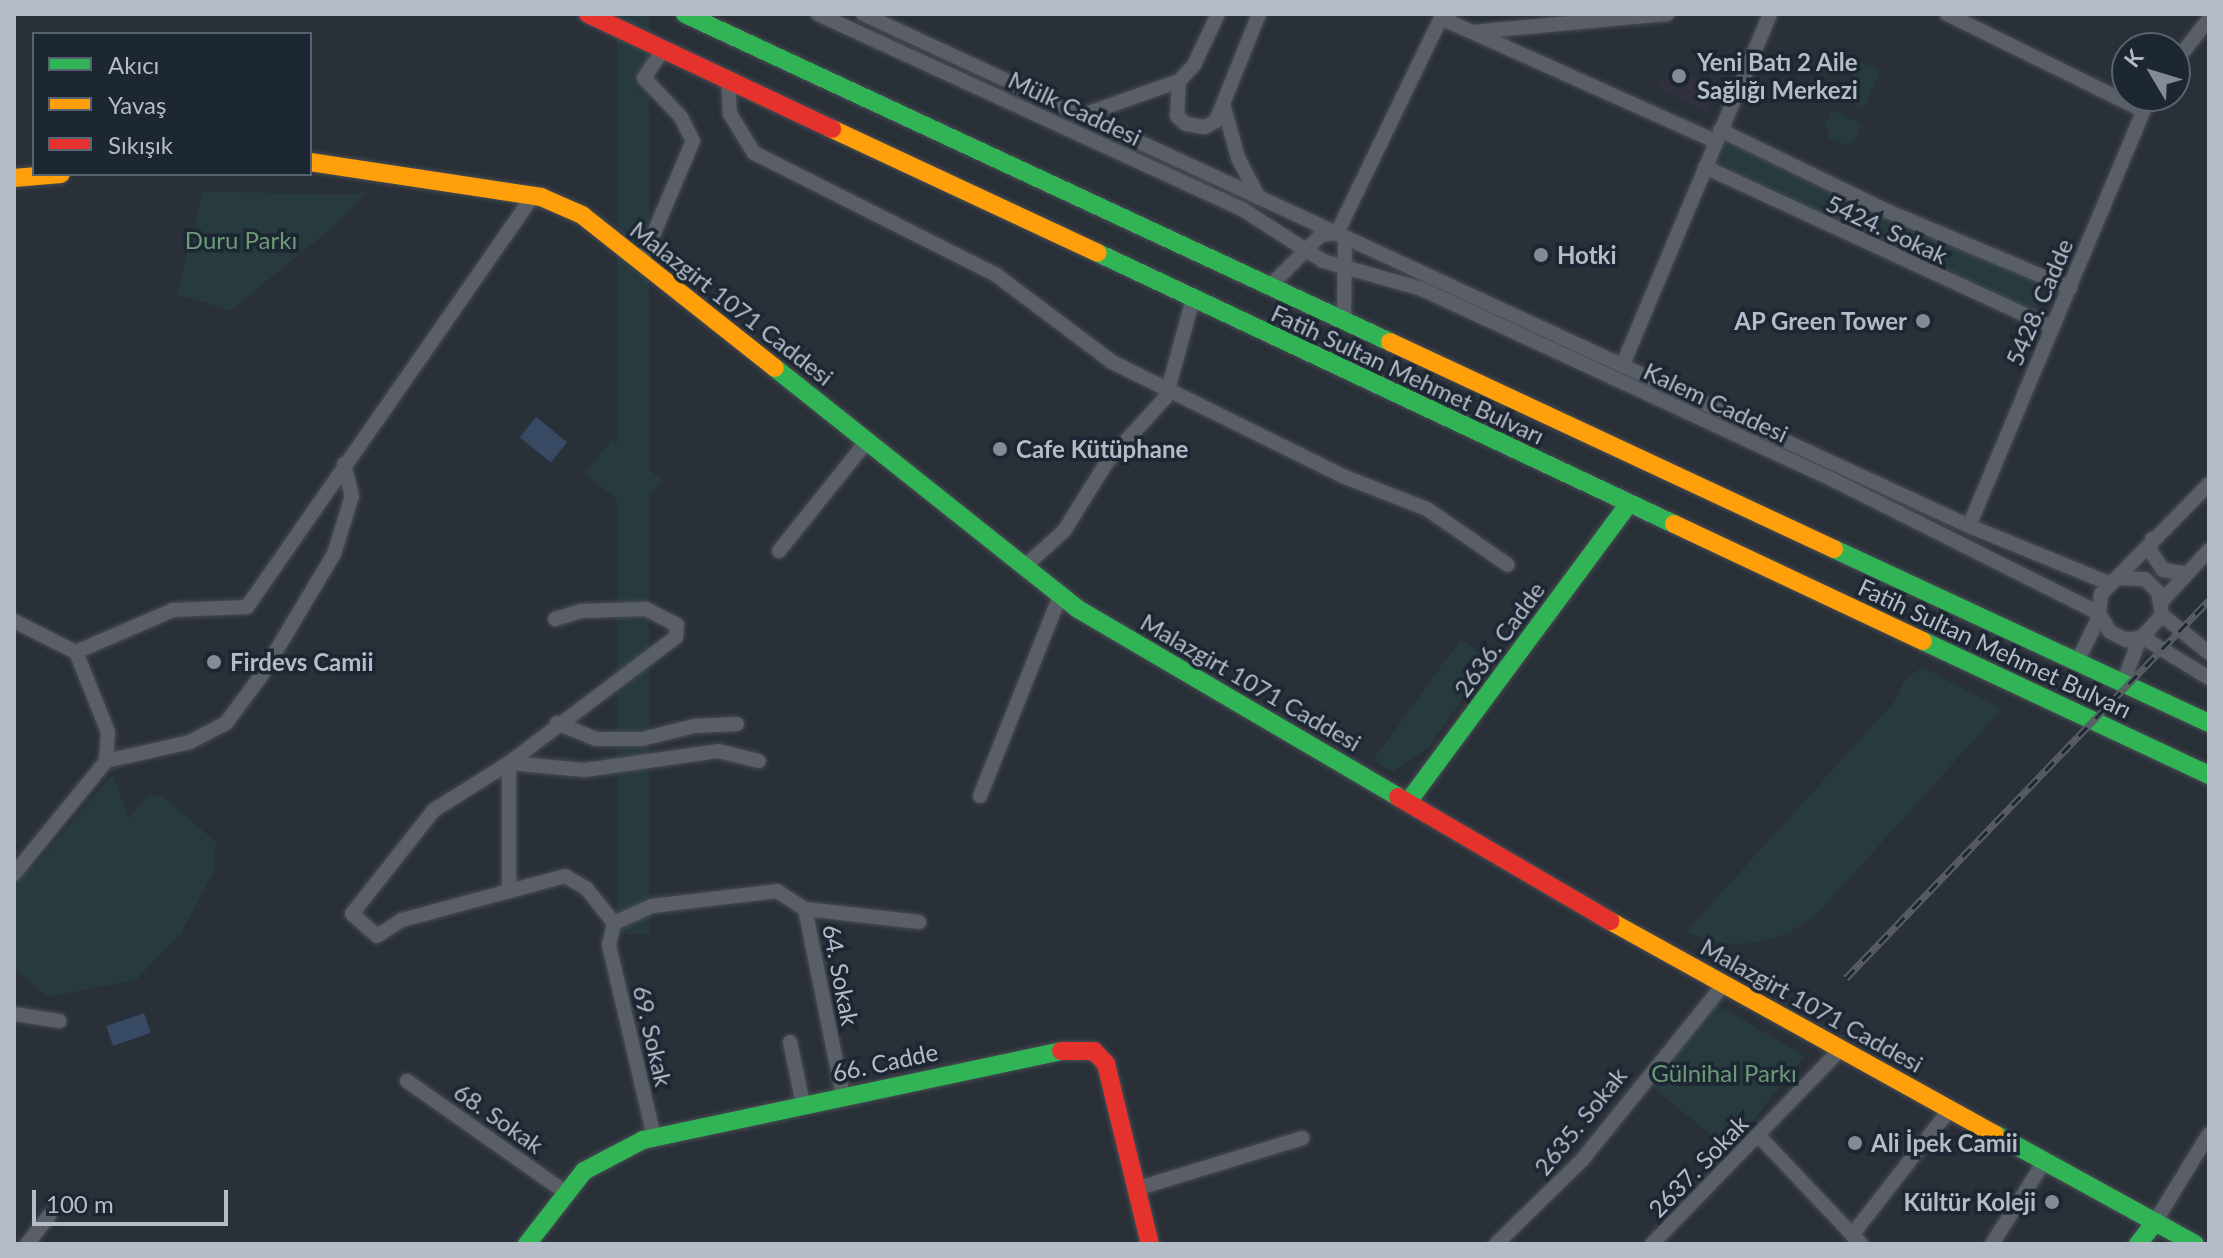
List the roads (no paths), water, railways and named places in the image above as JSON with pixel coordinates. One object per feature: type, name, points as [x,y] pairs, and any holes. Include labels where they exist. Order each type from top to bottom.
[{"type":"main road","name":"Fatih Sultan Mehmet Bulvarı","points":[[588,14],[1628,505],[2209,775]]},
{"type":"main road","name":"Fatih Sultan Mehmet Bulvarı","points":[[691,15],[2209,723]]},
{"type":"main road","name":"Malazgirt 1071 Caddesi","points":[[312,162],[533,196],[582,215],[1060,596],[1724,984],[2195,1244]]},
{"type":"main road","points":[[14,178],[38,176]]},
{"type":"main road","name":"2636. Cadde","points":[[1408,802],[1628,505]]},
{"type":"main road","name":"66. Cadde","points":[[527,1244],[565,1192],[595,1162],[654,1137],[1063,1048],[1085,1047],[1106,1064],[1139,1188],[1150,1244]]},
{"type":"main road","points":[[2138,1244],[2155,1222]]},
{"type":"street","name":"Mülk Caddesi","points":[[863,14],[1337,233]]},
{"type":"street","points":[[1083,115],[1179,81],[1194,65],[1218,14]]},
{"type":"street","points":[[1179,81],[1174,102],[1186,124],[1205,127],[1224,107],[1259,14]]},
{"type":"street","points":[[1473,32],[1667,14]]},
{"type":"street","points":[[1623,364],[1770,14]]},
{"type":"street","points":[[1947,14],[2111,95]]},
{"type":"street","name":"Mülk Caddesi","points":[[825,15],[1242,209],[1307,253]]},
{"type":"street","points":[[1337,233],[1442,16],[1911,222],[2070,288]]},
{"type":"street","points":[[2191,42],[2209,19]]},
{"type":"street","points":[[642,261],[693,141],[681,117],[644,78],[663,50]]},
{"type":"street","points":[[728,79],[730,114],[754,153],[995,274],[1112,362],[1345,477],[1427,509],[1508,565]]},
{"type":"street","points":[[1224,107],[1238,158],[1259,198]]},
{"type":"street","name":"5428. Cadde","points":[[1969,526],[2141,112]]},
{"type":"street","name":"5424. Sokak","points":[[1705,167],[2053,328]]},
{"type":"street","points":[[76,652],[173,610],[247,607],[533,196]]},
{"type":"street","points":[[1269,287],[1307,253],[1321,235],[1337,233],[1345,239],[1341,267],[1344,322]]},
{"type":"street","name":"Kalem Caddesi","points":[[1337,233],[1969,526],[2113,581]]},
{"type":"street","name":"Kalem Caddesi","points":[[1307,253],[1341,267],[1422,289],[1835,481],[2099,615]]},
{"type":"street","points":[[1024,567],[1064,531],[1107,462],[1149,421],[1169,389],[1193,299]]},
{"type":"street","points":[[779,551],[867,441]]},
{"type":"street","points":[[106,761],[190,742],[226,723],[261,676],[334,554],[352,496],[344,464]]},
{"type":"street","points":[[2077,662],[2113,581],[2209,484]]},
{"type":"street","points":[[2152,539],[2150,550],[2163,570],[2187,574]]},
{"type":"street","points":[[2123,683],[2141,638],[2187,574],[2209,550]]},
{"type":"street","points":[[2113,581],[2145,579],[2162,608],[2207,650]]},
{"type":"street","points":[[980,796],[1060,596]]},
{"type":"street","points":[[555,619],[581,611],[646,609],[677,625],[667,648],[557,723],[509,763],[434,810],[352,914],[377,936],[402,920],[565,876],[586,888],[614,923],[652,906],[777,891],[805,909],[919,922]]},
{"type":"street","points":[[2099,615],[2117,637],[2141,638],[2209,678]]},
{"type":"street","points":[[14,621],[76,652],[108,732],[106,761],[14,874]]},
{"type":"street","points":[[557,723],[596,739],[642,739],[694,726],[737,724]]},
{"type":"street","points":[[509,763],[585,770],[718,751],[759,761]]},
{"type":"street","points":[[509,763],[509,891]]},
{"type":"street","name":"64. Sokak","points":[[805,909],[843,1096]]},
{"type":"street","name":"69. Sokak","points":[[614,923],[609,945],[654,1137]]},
{"type":"street","name":"2635. Sokak","points":[[1496,1244],[1582,1160],[1724,984]]},
{"type":"street","points":[[14,1014],[59,1021]]},
{"type":"street","points":[[790,1042],[803,1104]]},
{"type":"street","name":"2637. Sokak","points":[[1652,1244],[1841,1049]]},
{"type":"street","name":"68. Sokak","points":[[407,1081],[565,1192]]},
{"type":"street","points":[[1758,1135],[1857,1239],[1950,1109]]},
{"type":"street","points":[[2155,1222],[2209,1134]]},
{"type":"street","points":[[1139,1188],[1303,1138]]},
{"type":"street","points":[[1992,1244],[2044,1162]]},
{"type":"street","points":[[27,1244],[49,1216]]},
{"type":"water","points":[[536,417],[567,442],[551,462],[520,437]]},
{"type":"water","points":[[144,1013],[151,1033],[113,1046],[106,1026]]},
{"type":"railway","points":[[1846,978],[2209,600]]},
{"type":"place","name":"Yeni Batı 2 Aile Sağlığı Merkezi","points":[[1679,76]]},
{"type":"place","name":"Hotki","points":[[1541,255]]},
{"type":"place","name":"AP Green Tower","points":[[1923,321]]},
{"type":"place","name":"Cafe Kütüphane","points":[[1000,449]]},
{"type":"place","name":"Firdevs Camii","points":[[214,662]]},
{"type":"place","name":"Ali İpek Camii","points":[[1855,1143]]},
{"type":"place","name":"Kültür Koleji","points":[[2052,1202]]},
{"type":"park label","name":"Duru Parkı","points":[[241,240]]},
{"type":"park label","name":"Gülnihal Parkı","points":[[1724,1073]]}]
